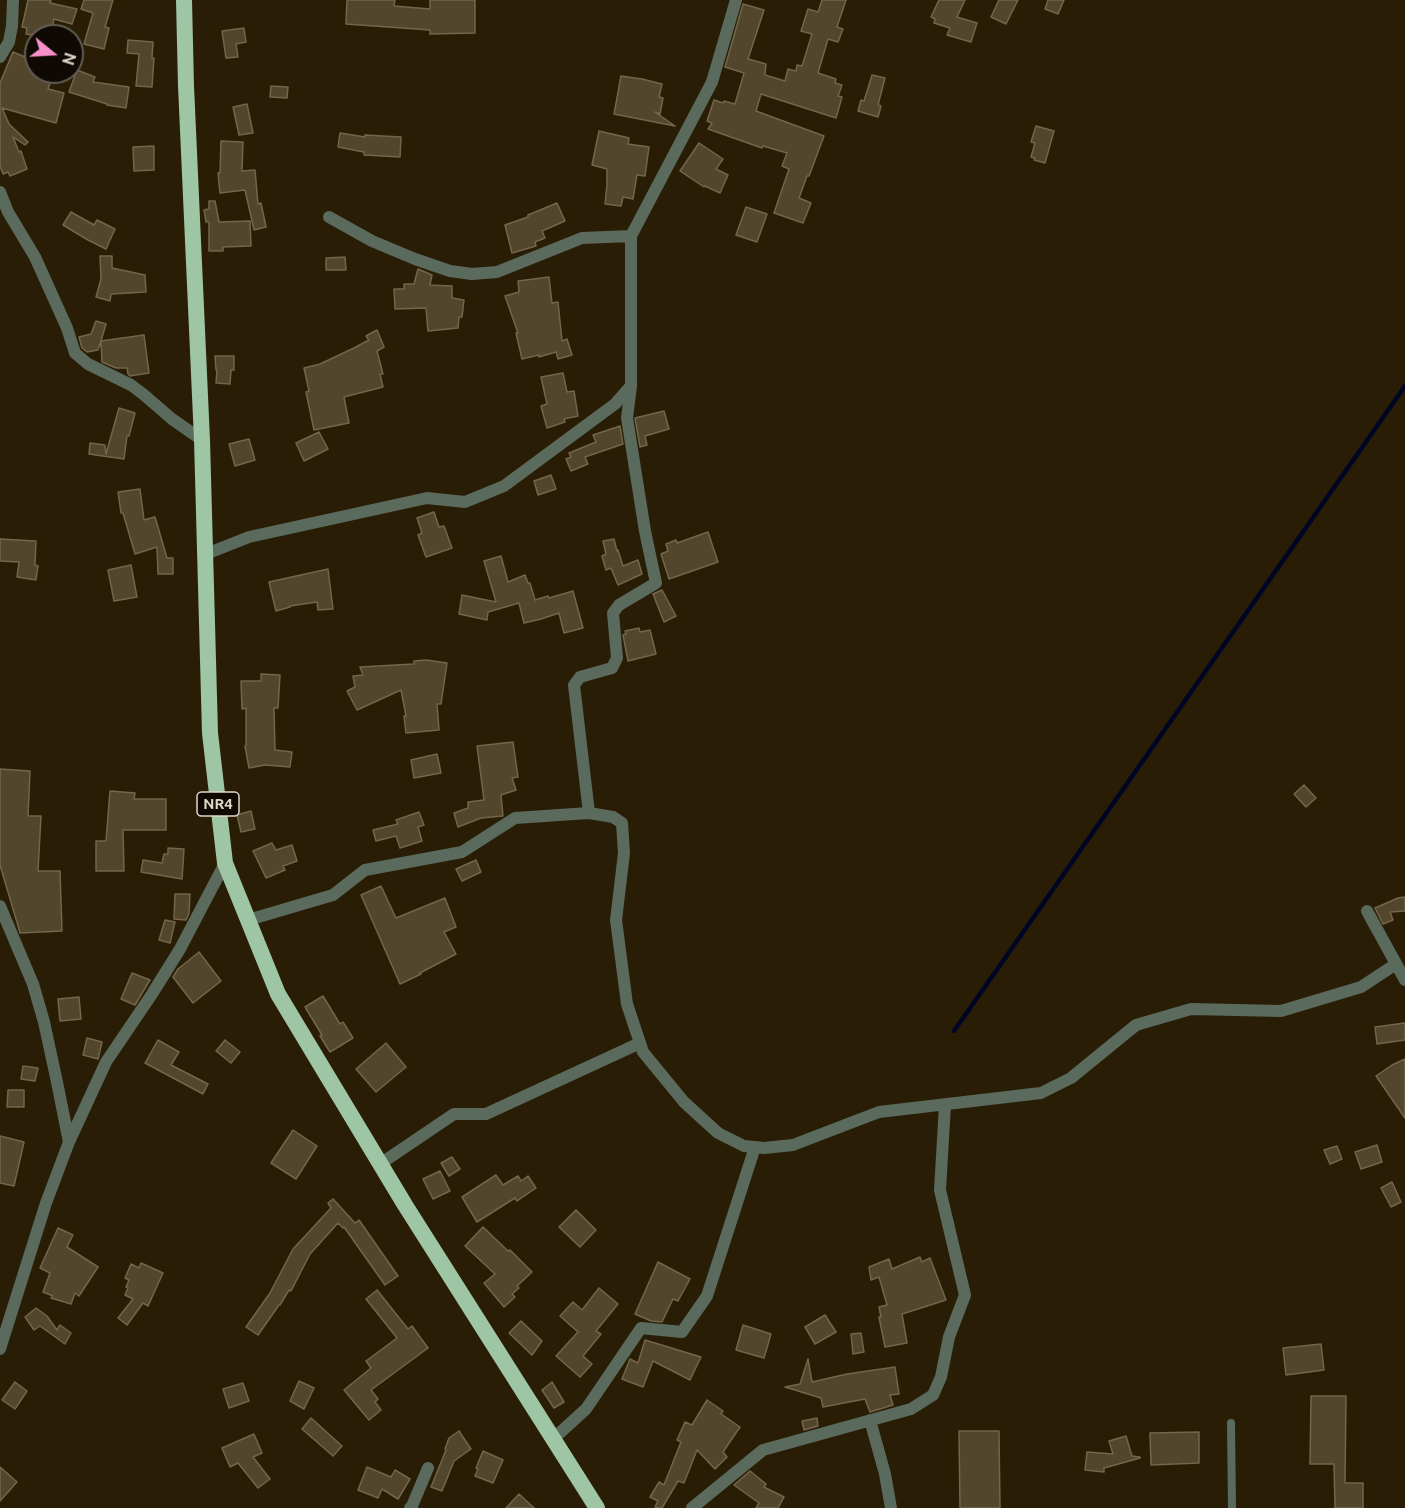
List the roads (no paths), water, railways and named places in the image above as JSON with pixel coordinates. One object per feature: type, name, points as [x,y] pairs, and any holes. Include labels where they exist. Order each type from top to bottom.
[{"type":"highway","name":"NR4","points":[[184,0],[202,440],[210,733],[225,863],[278,994],[380,1164],[597,1508]]},
{"type":"street","points":[[0,57],[9,42],[13,0]]},
{"type":"street","points":[[589,813],[574,685],[580,677],[612,668],[617,658],[613,613],[619,605],[656,584],[627,418],[631,386],[631,236],[712,82],[736,0]]},
{"type":"street","points":[[0,192],[35,257],[67,328],[75,353],[87,364],[131,385],[202,440]]},
{"type":"street","points":[[329,217],[372,241],[450,271],[472,274],[497,272],[582,238],[631,236]]},
{"type":"street","points":[[206,554],[249,537],[427,498],[465,502],[504,486],[615,404],[631,386]]},
{"type":"street","points":[[249,920],[333,895],[365,870],[462,852],[515,819],[589,813],[613,817],[622,823],[624,853],[616,920],[627,1004],[643,1052],[684,1102],[718,1133],[744,1146],[764,1148],[793,1145],[879,1113],[1041,1093],[1071,1078],[1136,1025],[1191,1009],[1281,1011],[1360,987],[1396,964]]},
{"type":"street","points":[[0,1349],[46,1203],[69,1142],[106,1062],[180,950],[225,863]]},
{"type":"street","points":[[0,906],[33,984],[44,1022],[69,1142]]},
{"type":"street","points":[[1367,911],[1405,980]]},
{"type":"street","points":[[380,1164],[454,1114],[486,1114],[640,1043]]},
{"type":"street","points":[[692,1508],[763,1450],[911,1409],[933,1395],[941,1377],[949,1337],[965,1295],[940,1190],[945,1105]]},
{"type":"street","points":[[553,1439],[586,1409],[641,1328],[682,1332],[707,1296],[755,1147]]},
{"type":"street","points":[[870,1420],[885,1474],[891,1508]]},
{"type":"street","points":[[410,1508],[428,1468]]},
{"type":"lane","points":[[1231,1423],[1232,1508]]},
{"type":"waterway","points":[[954,1031],[1405,386]]}]
